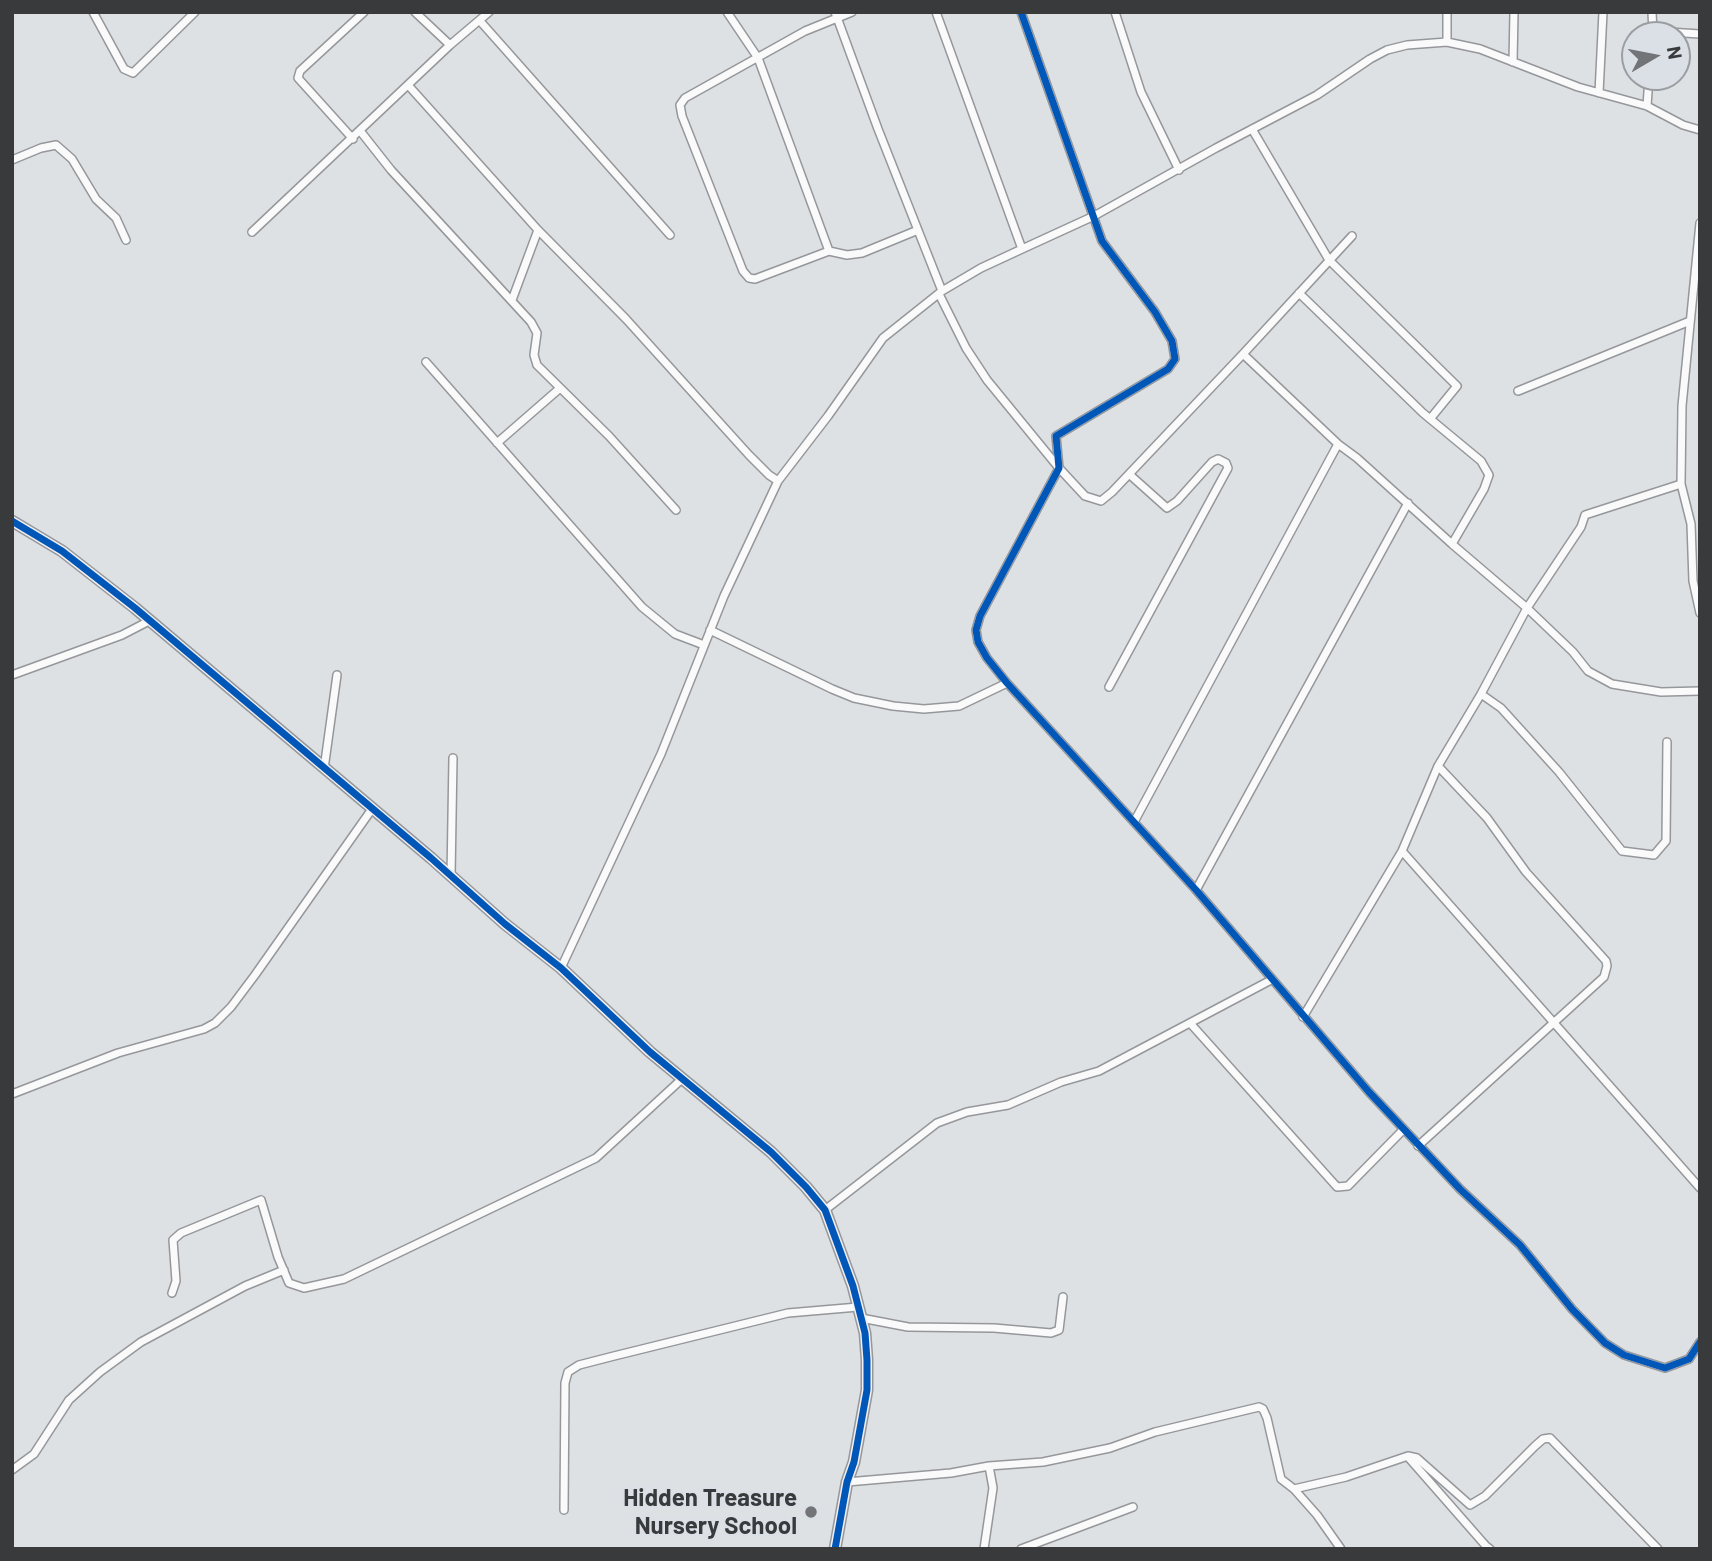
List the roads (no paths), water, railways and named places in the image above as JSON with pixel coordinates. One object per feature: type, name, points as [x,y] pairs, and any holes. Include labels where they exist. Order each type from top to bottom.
[{"type":"street","points":[[93,12],[124,69],[133,73],[195,12]]},
{"type":"street","points":[[353,139],[298,78],[300,71],[364,12]]},
{"type":"street","points":[[415,12],[450,45]]},
{"type":"street","points":[[252,232],[361,132],[450,45],[489,12]]},
{"type":"street","points":[[727,12],[758,58],[829,251]]},
{"type":"street","points":[[852,12],[805,31],[681,101],[682,116],[748,278],[755,279],[829,251],[847,255],[862,253],[918,230]]},
{"type":"street","points":[[936,12],[1023,249]]},
{"type":"street","points":[[1021,12],[1102,241],[1155,312],[1172,341],[1175,359],[1168,369],[1056,436],[1059,468],[993,588],[976,629],[978,642],[987,659],[1007,684],[1196,890],[1403,1130],[1460,1189],[1520,1245],[1572,1309],[1605,1343],[1624,1355],[1665,1368],[1689,1360],[1700,1342]]},
{"type":"street","points":[[1115,12],[1141,92],[1179,170]]},
{"type":"street","points":[[1447,12],[1447,42]]},
{"type":"street","points":[[1513,62],[1514,12]]},
{"type":"street","points":[[1599,93],[1603,12]]},
{"type":"street","points":[[837,16],[941,294],[966,348],[987,380],[1085,496],[1101,501],[1112,492],[1352,236]]},
{"type":"street","points":[[480,21],[670,235]]},
{"type":"street","points":[[561,968],[661,754],[710,630],[778,481],[883,338],[941,294],[981,268],[1094,216],[1317,95],[1387,50],[1407,45],[1447,42],[1480,49],[1578,87],[1647,106],[1683,125],[1700,130]]},
{"type":"street","points":[[408,85],[538,230],[626,319],[748,455],[778,481]]},
{"type":"street","points":[[1647,106],[1648,91]]},
{"type":"street","points":[[1252,129],[1329,260],[1457,386],[1430,419]]},
{"type":"street","points":[[361,132],[399,179],[534,327],[537,339],[534,355],[537,365],[608,436],[676,510]]},
{"type":"street","points":[[12,160],[56,145],[72,159],[96,199],[116,218],[126,240]]},
{"type":"street","points":[[1700,223],[1682,407],[1681,485],[1691,524],[1693,581],[1700,613]]},
{"type":"street","points":[[512,300],[538,230]]},
{"type":"street","points":[[1299,293],[1430,419],[1481,461],[1489,475],[1484,489],[1452,544]]},
{"type":"street","points":[[1518,391],[1690,321]]},
{"type":"street","points":[[1243,354],[1338,444],[1527,608],[1588,670],[1612,684],[1661,692],[1700,691]]},
{"type":"street","points":[[426,362],[642,607],[675,634],[704,645]]},
{"type":"street","points":[[497,443],[559,388]]},
{"type":"street","points":[[1134,822],[1338,444]]},
{"type":"street","points":[[1109,687],[1228,468],[1226,463],[1218,459],[1212,462],[1177,501],[1167,508],[1129,474]]},
{"type":"street","points":[[1303,1017],[1402,851],[1438,766],[1481,694],[1527,608],[1581,527],[1585,515],[1681,485]]},
{"type":"street","points":[[1196,890],[1408,503]]},
{"type":"street","points":[[1691,524],[1700,519]]},
{"type":"street","points":[[12,521],[62,551],[149,621],[505,924],[561,968],[582,990],[683,1079],[771,1152],[825,1210],[858,1307],[867,1360],[867,1390],[855,1462],[847,1482],[835,1549]]},
{"type":"street","points":[[12,675],[122,635],[149,621]]},
{"type":"street","points":[[710,630],[832,689],[854,698],[893,706],[924,709],[959,706],[1007,684]]},
{"type":"street","points":[[324,769],[337,676]]},
{"type":"street","points":[[1481,694],[1501,708],[1559,772],[1622,851],[1654,855],[1666,841],[1667,742]]},
{"type":"street","points":[[451,876],[453,758]]},
{"type":"street","points":[[1418,1146],[1604,977],[1606,972],[1606,961],[1526,872],[1486,818],[1438,766]]},
{"type":"street","points":[[12,1094],[118,1053],[204,1029],[215,1023],[255,975],[372,809]]},
{"type":"street","points":[[1402,851],[1700,1188]]},
{"type":"street","points":[[825,1210],[937,1123],[967,1112],[1008,1105],[1061,1082],[1099,1071],[1271,980]]},
{"type":"street","points":[[1190,1023],[1337,1187],[1348,1186],[1403,1130]]},
{"type":"street","points":[[172,1293],[176,1281],[173,1240],[181,1233],[261,1200],[289,1283],[304,1288],[344,1279],[563,1175],[606,1150],[683,1079]]},
{"type":"street","points":[[12,1470],[34,1454],[69,1400],[100,1372],[141,1342],[245,1286],[284,1270]]},
{"type":"street","points":[[861,1318],[908,1327],[995,1328],[1051,1333],[1059,1330],[1063,1297]]},
{"type":"street","points":[[564,1510],[565,1383],[568,1372],[614,1356],[788,1313],[858,1307]]},
{"type":"street","points":[[847,1482],[1043,1462],[1084,1454],[1155,1432],[1259,1407],[1267,1418],[1281,1479],[1294,1489],[1341,1549]]},
{"type":"street","points":[[1294,1489],[1346,1477],[1408,1456],[1417,1458],[1471,1505],[1485,1496],[1543,1439],[1550,1438],[1658,1549]]},
{"type":"street","points":[[1408,1456],[1490,1549]]},
{"type":"street","points":[[984,1549],[993,1498],[989,1466]]},
{"type":"street","points":[[1021,1549],[1133,1507]]},
{"type":"place","name":"Hidden Treasure Nursery School","points":[[811,1512]]}]
